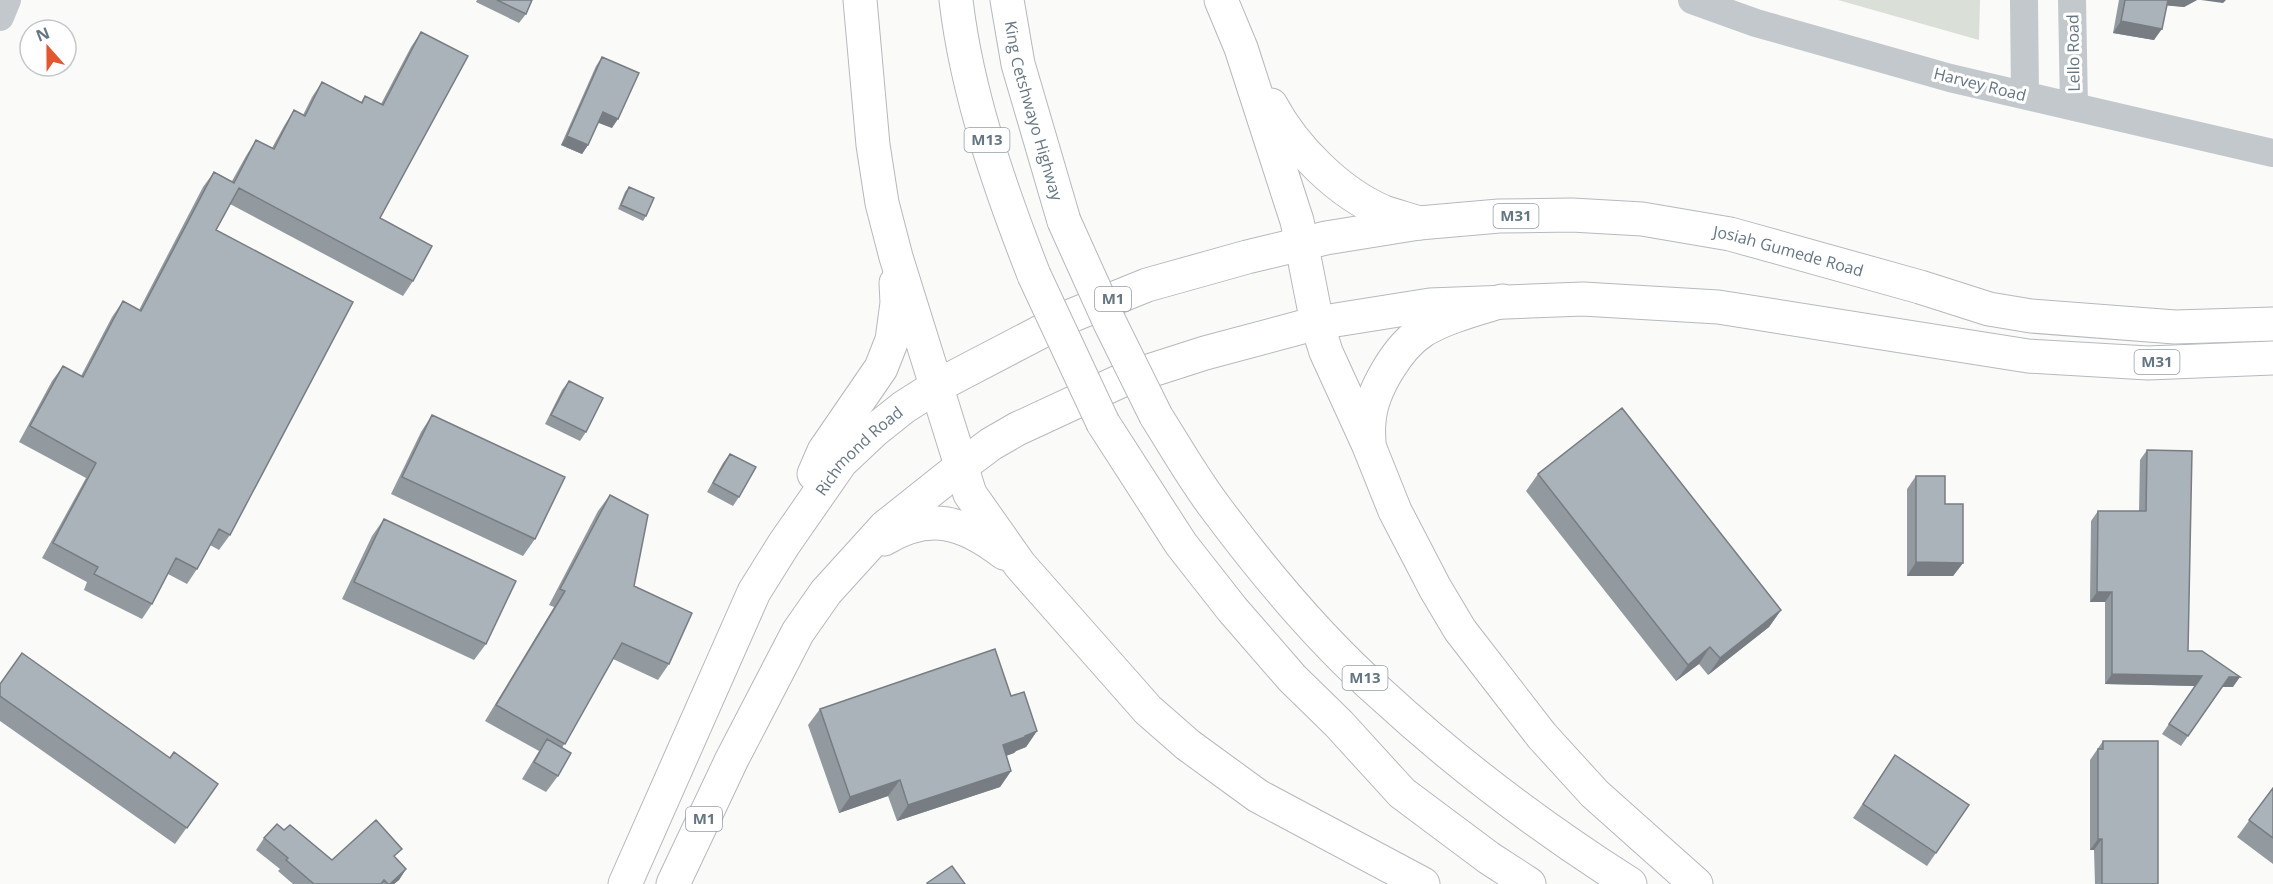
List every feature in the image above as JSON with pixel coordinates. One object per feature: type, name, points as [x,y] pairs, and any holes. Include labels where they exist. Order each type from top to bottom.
[{"type":"main road","points":[[860,0],[873,145],[882,203],[896,257],[963,465],[970,494],[1020,566],[1148,710],[1188,745],[1258,796],[1423,884]]},
{"type":"main road","name":"M13","points":[[956,0],[959,26],[988,146],[1034,275],[1103,423],[1181,544],[1232,609],[1292,678],[1339,724],[1402,793],[1528,884]]},
{"type":"main road","name":"King Cetshwayo Highway","points":[[1007,0],[1018,64],[1064,221],[1110,323],[1156,416],[1214,506],[1272,579],[1380,694],[1511,801],[1630,884]]},
{"type":"main road","points":[[1221,0],[1241,48],[1297,221],[1317,323],[1326,352],[1369,446],[1395,511],[1436,588],[1460,630],[1542,736],[1594,794],[1696,884]]},
{"type":"main road","points":[[1241,48],[1274,111],[1300,148],[1359,198],[1383,212],[1419,223]]},
{"type":"main road","name":"Josiah Gumede Road","points":[[1302,243],[1419,223],[1499,216],[1572,215],[1642,219],[1730,234],[1920,287],[1989,309],[2031,316],[2175,327],[2273,324]]},
{"type":"main road","name":"Richmond Road","points":[[625,884],[754,592],[784,544],[842,462],[875,430],[904,407],[937,386],[1073,315],[1148,285],[1302,243]]},
{"type":"main road","points":[[784,544],[824,452],[881,368],[892,340],[897,303],[896,257]]},
{"type":"main road","name":"M31","points":[[1317,323],[1430,305],[1583,298],[1718,307],[2028,356],[2148,363],[2273,358]]},
{"type":"main road","points":[[1369,446],[1368,421],[1377,392],[1402,348],[1424,330],[1461,314],[1502,301]]},
{"type":"main road","name":"M1","points":[[673,884],[732,759],[798,632],[826,592],[885,527],[928,491],[991,444],[1017,429],[1127,378],[1205,352],[1317,323]]},
{"type":"main road","points":[[859,554],[891,534],[934,521],[981,535],[1020,566]]},
{"type":"street","points":[[0,17],[7,0]]},
{"type":"street","name":"Harvey Road","points":[[1692,0],[1756,23],[1950,78],[2273,153]]},
{"type":"street","points":[[2024,0],[2025,95]]},
{"type":"street","name":"Lello Road","points":[[2072,0],[2074,107]]},
{"type":"shaded area","points":[[1838,0],[1980,0],[1979,40]]},
{"type":"building","points":[[497,0],[532,0],[526,14]]},
{"type":"building","points":[[2125,0],[2168,0],[2162,29],[2121,21]]},
{"type":"building","points":[[421,32],[468,56],[380,218],[432,246],[413,281],[239,188],[216,230],[353,302],[230,535],[219,529],[197,569],[176,558],[152,604],[94,574],[98,567],[53,543],[96,463],[30,426],[63,366],[83,377],[123,301],[141,311],[214,172],[234,183],[256,140],[274,149],[294,110],[305,116],[322,82],[362,103],[365,96],[383,105]]},
{"type":"building","points":[[602,57],[639,73],[618,119],[603,112],[588,145],[567,136]]},
{"type":"building","points":[[629,187],[654,198],[646,216],[621,205]]},
{"type":"building","points":[[569,381],[603,398],[586,432],[551,415]]},
{"type":"building","points":[[1622,408],[1781,610],[1720,658],[1710,647],[1688,665],[1538,474]]},
{"type":"building","points":[[432,415],[565,477],[535,539],[402,477]]},
{"type":"building","points":[[2147,450],[2192,451],[2188,651],[2202,651],[2240,677],[2229,677],[2188,736],[2169,724],[2202,676],[2112,674],[2112,592],[2097,592],[2098,511],[2146,511]]},
{"type":"building","points":[[730,454],[756,467],[739,497],[713,483]]},
{"type":"building","points":[[1916,476],[1945,476],[1945,504],[1963,504],[1963,563],[1916,562]]},
{"type":"building","points":[[610,495],[648,515],[634,586],[692,613],[669,664],[622,643],[565,744],[496,705],[565,591],[560,589]]},
{"type":"building","points":[[384,519],[516,581],[486,644],[354,582]]},
{"type":"building","points":[[995,649],[1011,696],[1024,692],[1037,731],[1003,745],[1011,771],[908,805],[900,780],[850,797],[820,709]]},
{"type":"building","points":[[22,653],[170,758],[174,752],[218,784],[187,828],[0,696],[0,684]]},
{"type":"building","points":[[547,739],[571,753],[558,776],[534,762]]},
{"type":"building","points":[[2103,741],[2158,741],[2158,884],[2102,884],[2102,839],[2098,839],[2098,749],[2103,749]]},
{"type":"building","points":[[1895,755],[1969,805],[1936,853],[1863,804]]},
{"type":"building","points":[[2273,788],[2273,838],[2249,820]]},
{"type":"building","points":[[376,820],[402,849],[394,856],[406,869],[390,884],[384,880],[381,884],[314,884],[264,838],[277,824],[284,830],[290,825],[332,860]]},
{"type":"building","points":[[952,866],[965,884],[927,883]]}]
